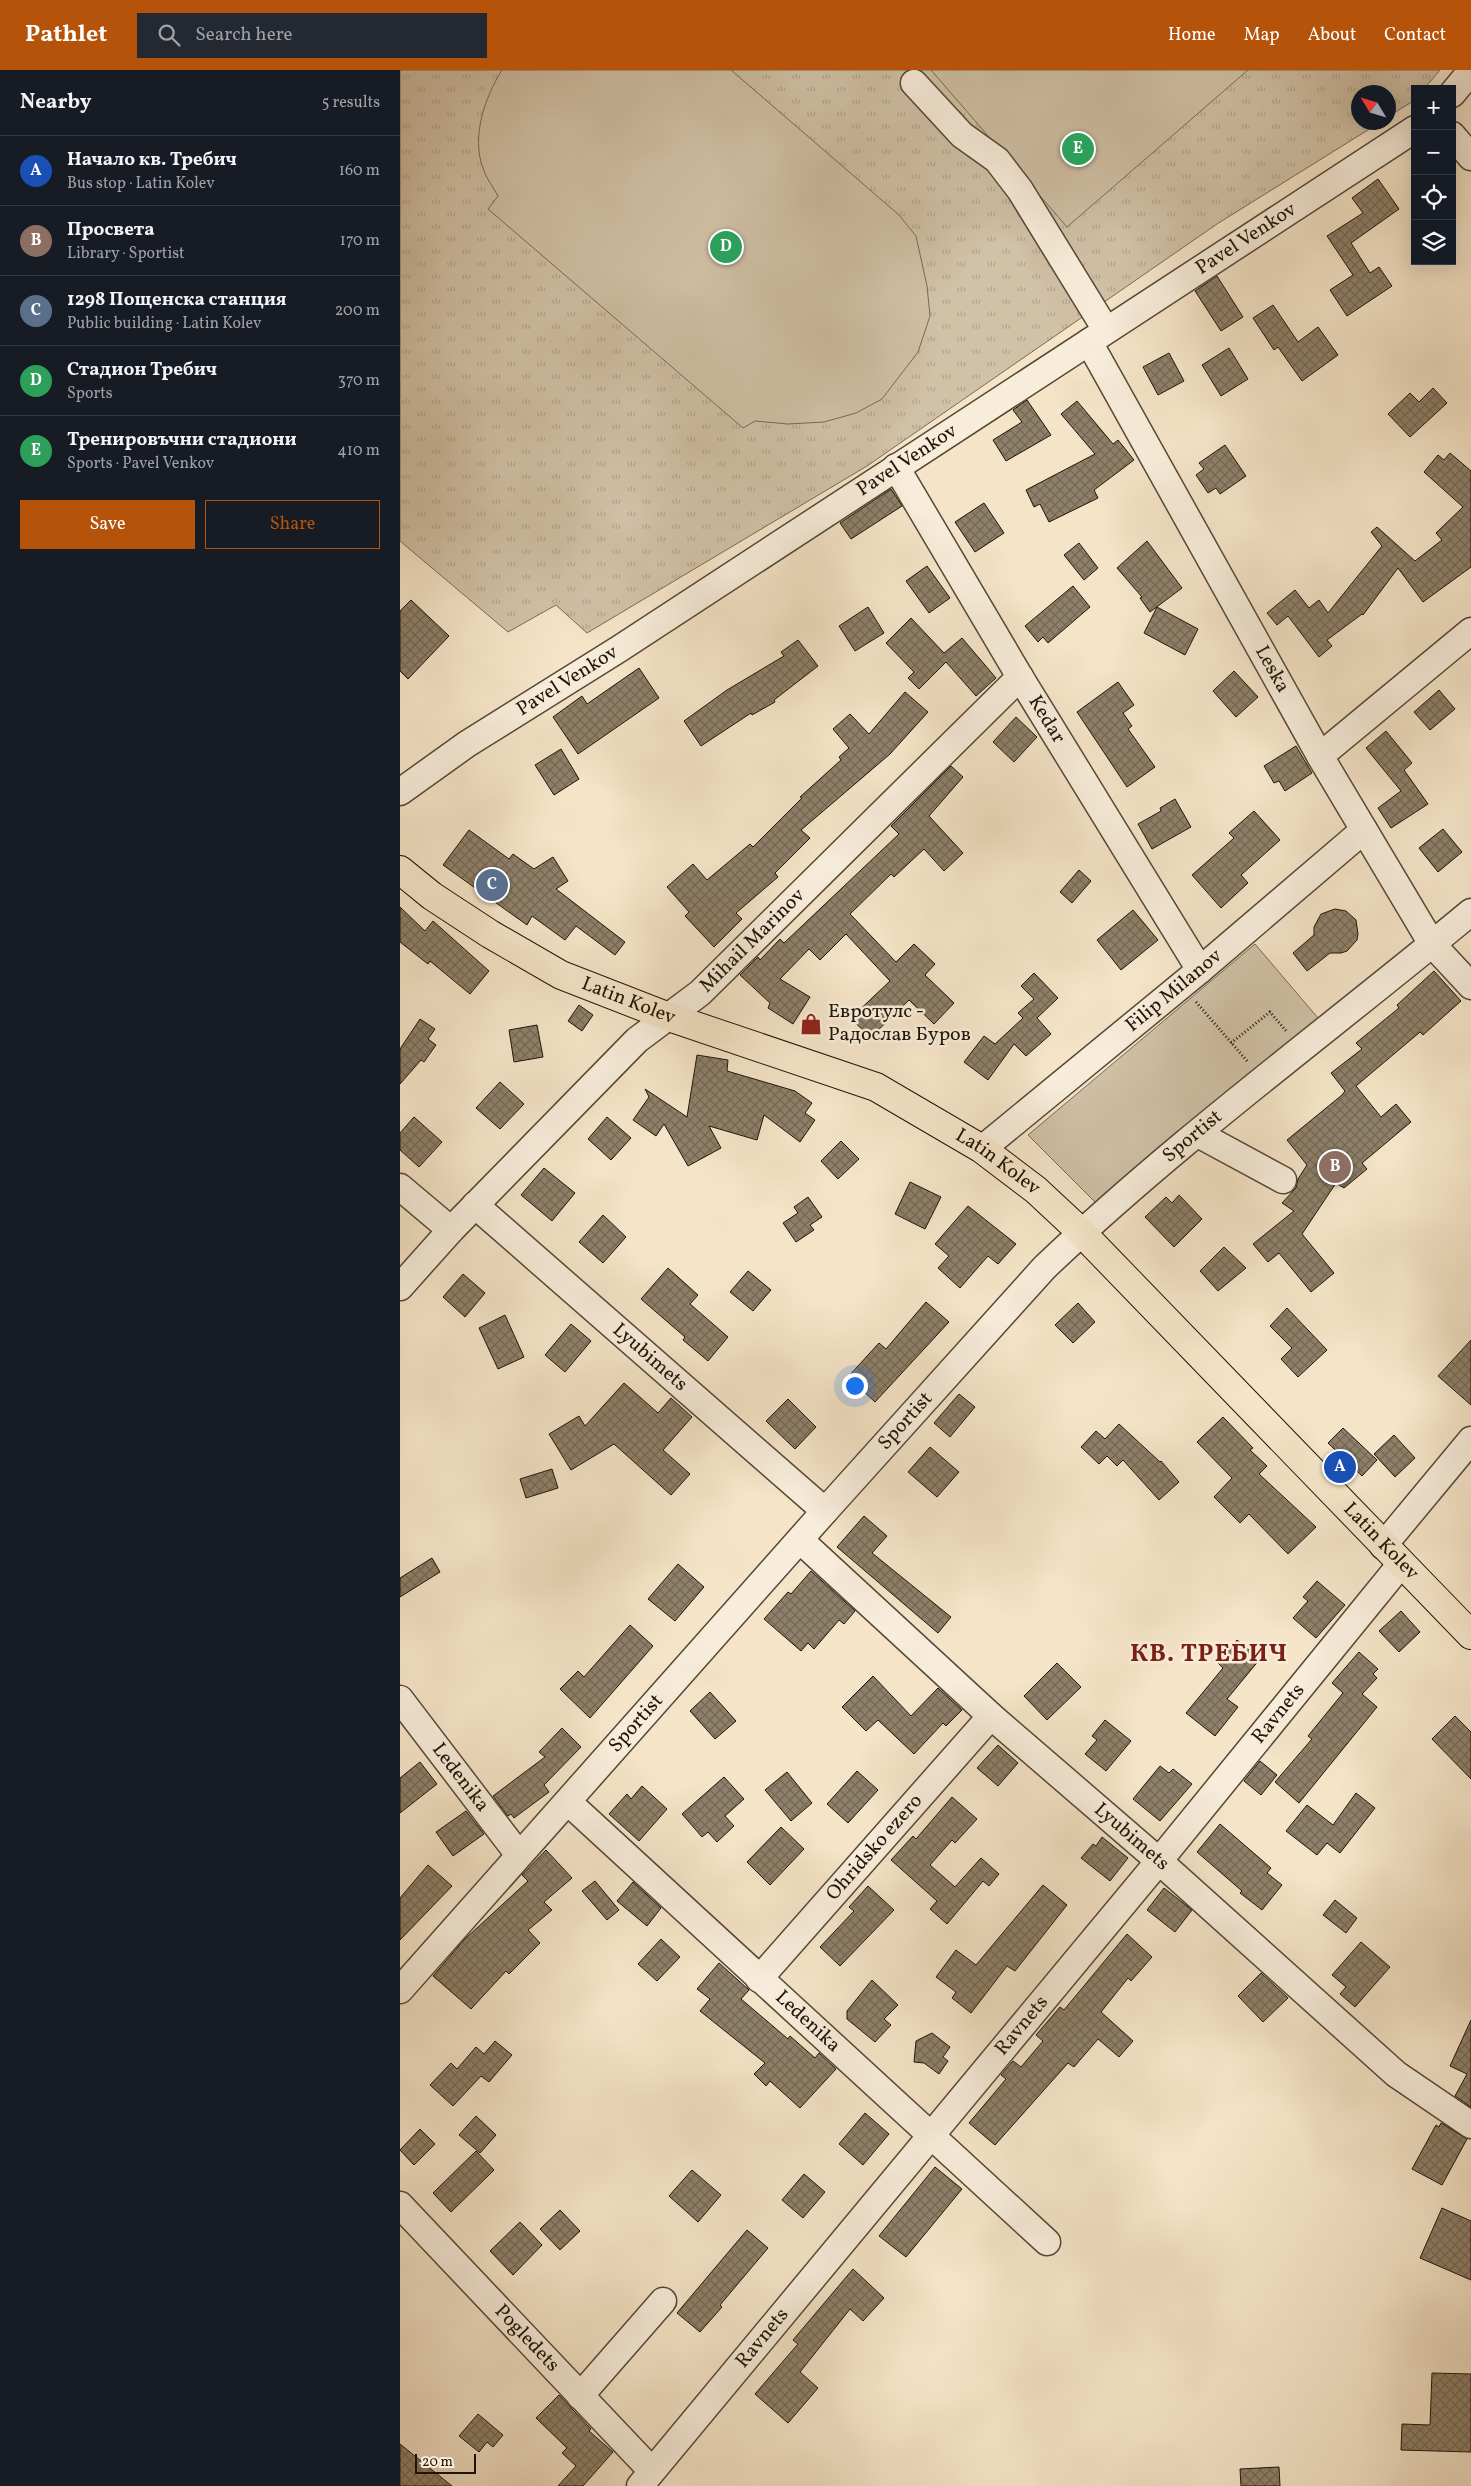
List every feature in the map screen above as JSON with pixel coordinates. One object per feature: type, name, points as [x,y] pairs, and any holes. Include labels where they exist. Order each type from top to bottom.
[{"type":"main road","name":"Latin Kolev","points":[[400,870],[432,896],[490,934],[561,975],[669,1017],[876,1087],[982,1149],[1036,1190],[1081,1232],[1471,1635]]},
{"type":"street","points":[[1456,89],[1471,71]]},
{"type":"street","name":"Leska","points":[[914,82],[962,134],[997,160],[1020,190],[1320,756],[1432,944],[1471,986]]},
{"type":"street","name":"Pavel Venkov","points":[[400,792],[467,744],[619,649],[1413,130]]},
{"type":"street","points":[[1456,140],[1471,157]]},
{"type":"street","name":"Kedar","points":[[896,467],[1020,677],[1191,978]]},
{"type":"street","points":[[1320,756],[1471,631]]},
{"type":"street","name":"Mihail Marinov","points":[[400,1287],[451,1230],[638,1040],[700,993],[1020,677]]},
{"type":"street","name":"Filip Milanov","points":[[982,1149],[1191,978],[1364,830]]},
{"type":"street","name":"Sportist","points":[[400,1990],[824,1511],[1044,1268],[1081,1232],[1300,1048],[1471,912]]},
{"type":"street","points":[[1198,1134],[1283,1180]]},
{"type":"street","points":[[400,1188],[451,1230]]},
{"type":"street","name":"Lyubimets","points":[[476,1205],[824,1511]]},
{"type":"street","name":"Ravnets","points":[[646,2479],[1159,1861],[1392,1555],[1471,1440]]},
{"type":"street","name":"Lyubimets","points":[[800,1540],[991,1716],[1159,1861],[1396,2074],[1471,2125]]},
{"type":"street","name":"Ledenika","points":[[400,1699],[519,1855]]},
{"type":"street","name":"Ohridsko ezero","points":[[759,1979],[991,1716]]},
{"type":"street","name":"Ledenika","points":[[568,1802],[1047,2242]]},
{"type":"street","name":"Pogledets","points":[[400,2205],[580,2396],[646,2479]]},
{"type":"street","points":[[580,2396],[663,2301]]},
{"type":"path","points":[[1191,978],[1231,1043],[1263,1080]]},
{"type":"path","points":[[1231,1043],[1270,1012],[1300,1048]]},
{"type":"green space","points":[[400,70],[1440,70],[1427,85],[1411,85],[1411,102],[1396,112],[1396,85],[1351,85],[1351,130],[1368,130],[1217,224],[867,466],[587,633],[556,605],[508,632],[400,541]]},
{"type":"green space","points":[[502,70],[731,70],[899,215],[916,236],[927,286],[930,316],[918,352],[882,399],[856,413],[824,422],[788,424],[755,421],[743,428],[488,209],[498,196],[483,168],[480,156],[479,130],[485,105]]},
{"type":"green space","points":[[931,70],[1248,70],[1067,227]]},
{"type":"green space","points":[[1255,944],[1318,1018],[1096,1203],[1028,1135]]},
{"type":"building","points":[[1378,179],[1399,209],[1351,243],[1370,273],[1379,267],[1392,286],[1347,316],[1330,290],[1353,275],[1327,236],[1363,213],[1352,198]]},
{"type":"building","points":[[1217,276],[1243,317],[1221,331],[1195,291]]},
{"type":"building","points":[[1273,305],[1298,342],[1318,327],[1338,355],[1302,381],[1278,347],[1274,350],[1253,318]]},
{"type":"building","points":[[1229,348],[1248,379],[1221,396],[1202,365]]},
{"type":"building","points":[[1169,353],[1184,381],[1158,395],[1143,367]]},
{"type":"building","points":[[1433,388],[1447,403],[1410,437],[1388,414],[1410,393],[1419,402]]},
{"type":"building","points":[[1027,400],[1051,435],[1006,461],[993,440],[1022,422],[1013,410]]},
{"type":"building","points":[[1077,401],[1113,444],[1118,440],[1134,460],[1094,490],[1098,498],[1049,522],[1040,504],[1034,507],[1026,490],[1095,454],[1061,414]]},
{"type":"building","points":[[1225,445],[1246,476],[1220,494],[1216,488],[1208,493],[1196,475],[1204,469],[1199,463]]},
{"type":"building","points":[[1450,453],[1471,471],[1471,567],[1423,602],[1398,568],[1363,615],[1327,640],[1332,646],[1319,657],[1288,616],[1277,625],[1267,613],[1295,590],[1309,608],[1319,600],[1328,613],[1382,546],[1371,532],[1377,527],[1415,561],[1442,540],[1436,533],[1463,507],[1424,472],[1438,455],[1444,460]]},
{"type":"building","points":[[891,489],[902,506],[851,539],[840,523]]},
{"type":"building","points":[[984,503],[1004,533],[975,552],[955,522]]},
{"type":"building","points":[[1147,541],[1182,588],[1150,612],[1140,598],[1142,597],[1117,568]]},
{"type":"building","points":[[1079,543],[1098,568],[1084,580],[1064,555]]},
{"type":"building","points":[[927,566],[950,598],[929,613],[906,581]]},
{"type":"building","points":[[1073,586],[1090,607],[1048,643],[1043,637],[1038,642],[1025,626]]},
{"type":"building","points":[[411,600],[449,636],[408,679],[400,671],[400,611]]},
{"type":"building","points":[[868,607],[884,633],[855,651],[839,626]]},
{"type":"building","points":[[1157,607],[1198,629],[1185,655],[1144,633]]},
{"type":"building","points":[[911,618],[944,653],[962,638],[996,678],[976,696],[946,662],[919,689],[908,678],[914,672],[886,643]]},
{"type":"building","points":[[798,640],[818,666],[774,700],[775,702],[752,715],[751,713],[701,746],[684,721],[727,690],[784,656],[781,652]]},
{"type":"building","points":[[639,668],[659,698],[578,754],[553,717],[582,696],[587,704]]},
{"type":"building","points":[[1234,671],[1258,697],[1236,717],[1213,691]]},
{"type":"building","points":[[1118,682],[1134,705],[1123,713],[1132,726],[1128,729],[1155,767],[1127,787],[1077,712]]},
{"type":"building","points":[[1439,690],[1455,709],[1430,730],[1414,712]]},
{"type":"building","points":[[905,692],[928,712],[890,754],[801,830],[810,838],[775,873],[778,877],[736,913],[742,919],[714,947],[685,916],[689,912],[667,887],[693,864],[707,880],[750,844],[753,847],[802,798],[800,797],[841,760],[839,757],[849,748],[833,729],[850,714],[869,734]]},
{"type":"building","points":[[1016,717],[1037,737],[1014,762],[993,742]]},
{"type":"building","points":[[1386,731],[1412,763],[1404,770],[1428,804],[1391,828],[1378,808],[1401,791],[1366,748]]},
{"type":"building","points":[[1296,746],[1312,773],[1285,791],[1279,781],[1274,783],[1264,766]]},
{"type":"building","points":[[561,749],[579,779],[554,795],[535,765]]},
{"type":"building","points":[[951,766],[963,777],[929,816],[963,853],[944,871],[924,849],[894,877],[891,874],[850,914],[896,962],[914,944],[935,964],[925,975],[954,1003],[934,1024],[909,1000],[870,1038],[851,1018],[890,981],[846,934],[820,960],[809,949],[780,979],[810,997],[793,1024],[768,1008],[770,1003],[740,975],[758,957],[760,960],[780,939],[784,943],[899,834],[891,826]]},
{"type":"building","points":[[1175,799],[1191,827],[1152,849],[1138,824],[1161,811],[1160,808]]},
{"type":"building","points":[[1254,811],[1280,840],[1241,875],[1248,883],[1221,908],[1192,875],[1234,838],[1229,833]]},
{"type":"building","points":[[1443,829],[1462,852],[1438,872],[1419,848]]},
{"type":"building","points":[[469,830],[509,859],[513,854],[534,869],[553,857],[568,881],[556,889],[625,942],[615,955],[576,926],[565,940],[532,916],[527,925],[443,865]]},
{"type":"building","points":[[1079,870],[1091,881],[1072,903],[1060,892]]},
{"type":"building","points":[[400,907],[425,931],[433,921],[489,971],[470,994],[430,961],[428,964],[400,942]]},
{"type":"building","points":[[1335,909],[1346,911],[1356,920],[1357,940],[1347,951],[1330,953],[1307,971],[1293,953],[1314,935],[1314,927],[1321,914]]},
{"type":"building","points":[[1133,910],[1158,940],[1121,970],[1097,940]]},
{"type":"building","points":[[1434,971],[1461,1001],[1423,1035],[1420,1032],[1356,1086],[1381,1117],[1396,1104],[1411,1122],[1362,1163],[1367,1169],[1344,1188],[1336,1183],[1302,1234],[1334,1273],[1311,1292],[1279,1253],[1268,1262],[1253,1244],[1294,1211],[1282,1203],[1296,1188],[1298,1179],[1307,1165],[1287,1140],[1342,1095],[1345,1091],[1331,1073],[1362,1049],[1356,1043],[1399,1008],[1397,1005]]},
{"type":"building","points":[[1034,973],[1058,998],[1037,1018],[1051,1034],[1026,1056],[1014,1044],[988,1080],[964,1062],[984,1036],[995,1044],[1023,1018],[1018,1013],[1034,999],[1021,986]]},
{"type":"building","points":[[579,1005],[593,1015],[582,1031],[568,1021]]},
{"type":"building","points":[[420,1019],[435,1029],[428,1039],[436,1045],[424,1062],[421,1060],[400,1084],[400,1049]]},
{"type":"building","points":[[537,1025],[543,1057],[514,1062],[509,1030]]},
{"type":"building","points":[[697,1055],[728,1060],[727,1071],[795,1091],[812,1103],[805,1113],[815,1120],[800,1142],[764,1115],[757,1140],[709,1126],[721,1148],[688,1166],[664,1124],[656,1136],[633,1120],[649,1097],[645,1089],[687,1117]]},
{"type":"building","points":[[500,1082],[524,1104],[500,1129],[476,1108]]},
{"type":"building","points":[[414,1117],[442,1142],[419,1167],[400,1150],[400,1133]]},
{"type":"building","points":[[607,1117],[631,1138],[611,1160],[588,1139]]},
{"type":"building","points":[[841,1141],[859,1159],[838,1179],[821,1161]]},
{"type":"building","points":[[544,1168],[575,1193],[552,1221],[521,1195]]},
{"type":"building","points":[[910,1182],[941,1197],[925,1229],[895,1214]]},
{"type":"building","points":[[1179,1195],[1202,1219],[1174,1247],[1145,1217],[1166,1197],[1172,1203]]},
{"type":"building","points":[[808,1197],[822,1217],[810,1225],[814,1230],[796,1242],[783,1223],[798,1213],[794,1207]]},
{"type":"building","points":[[968,1206],[1016,1244],[998,1264],[988,1256],[960,1288],[938,1268],[949,1256],[935,1244]]},
{"type":"building","points":[[603,1215],[626,1237],[603,1263],[579,1242]]},
{"type":"building","points":[[1224,1247],[1246,1268],[1218,1291],[1200,1271]]},
{"type":"building","points":[[668,1268],[698,1295],[690,1304],[728,1337],[708,1361],[683,1340],[685,1337],[641,1299]]},
{"type":"building","points":[[748,1271],[771,1290],[753,1311],[730,1292]]},
{"type":"building","points":[[463,1274],[485,1293],[465,1317],[443,1297]]},
{"type":"building","points":[[926,1302],[949,1322],[875,1402],[848,1377],[879,1343],[886,1349]]},
{"type":"building","points":[[1078,1303],[1095,1322],[1073,1343],[1055,1325]]},
{"type":"building","points":[[1287,1308],[1327,1350],[1298,1377],[1281,1359],[1292,1348],[1270,1326]]},
{"type":"building","points":[[505,1315],[524,1357],[498,1369],[479,1328]]},
{"type":"building","points":[[571,1324],[591,1341],[565,1372],[545,1355]]},
{"type":"building","points":[[1471,1340],[1471,1405],[1438,1376]]},
{"type":"building","points":[[624,1383],[658,1413],[671,1398],[692,1417],[663,1450],[690,1474],[671,1495],[614,1444],[571,1470],[549,1434],[579,1416],[585,1426]]},
{"type":"building","points":[[959,1394],[975,1407],[950,1437],[934,1423]]},
{"type":"building","points":[[788,1399],[816,1427],[795,1449],[766,1421]]},
{"type":"building","points":[[1223,1417],[1253,1448],[1250,1450],[1267,1466],[1259,1474],[1316,1527],[1288,1554],[1249,1514],[1240,1523],[1214,1497],[1232,1478],[1197,1442]]},
{"type":"building","points":[[1119,1424],[1161,1461],[1179,1482],[1159,1500],[1123,1460],[1117,1466],[1107,1456],[1099,1464],[1081,1447],[1096,1431],[1105,1439]]},
{"type":"building","points":[[1343,1428],[1377,1460],[1362,1476],[1328,1443]]},
{"type":"building","points":[[1394,1435],[1415,1458],[1395,1477],[1374,1454]]},
{"type":"building","points":[[930,1447],[959,1472],[937,1497],[908,1472]]},
{"type":"building","points":[[552,1469],[558,1488],[526,1498],[520,1479]]},
{"type":"building","points":[[864,1516],[887,1536],[872,1553],[951,1617],[938,1633],[837,1547]]},
{"type":"building","points":[[432,1558],[440,1572],[400,1597],[400,1578]]},
{"type":"building","points":[[678,1564],[704,1587],[675,1621],[648,1599]]},
{"type":"building","points":[[811,1571],[855,1611],[844,1624],[839,1620],[814,1649],[808,1643],[801,1651],[764,1619],[788,1592],[791,1594]]},
{"type":"building","points":[[1317,1581],[1345,1605],[1316,1638],[1293,1618],[1308,1601],[1303,1597]]},
{"type":"building","points":[[1401,1611],[1420,1632],[1399,1652],[1379,1631]]},
{"type":"building","points":[[630,1625],[653,1646],[590,1718],[560,1689],[578,1671],[584,1677]]},
{"type":"building","points":[[1237,1640],[1260,1659],[1227,1699],[1238,1707],[1215,1736],[1186,1713],[1223,1668],[1218,1663]]},
{"type":"building","points":[[1359,1652],[1378,1669],[1373,1674],[1377,1678],[1362,1694],[1377,1707],[1299,1803],[1275,1782],[1312,1739],[1308,1736],[1343,1693],[1332,1683]]},
{"type":"building","points":[[1057,1663],[1081,1687],[1047,1720],[1024,1696]]},
{"type":"building","points":[[873,1676],[911,1716],[938,1688],[962,1710],[946,1726],[943,1723],[914,1754],[878,1720],[866,1731],[842,1707]]},
{"type":"building","points":[[710,1692],[736,1721],[715,1739],[690,1711]]},
{"type":"building","points":[[1455,1716],[1471,1732],[1471,1779],[1432,1739]]},
{"type":"building","points":[[1105,1720],[1131,1741],[1106,1771],[1085,1754],[1097,1740],[1092,1736]]},
{"type":"building","points":[[562,1728],[581,1747],[544,1785],[549,1792],[514,1818],[511,1814],[508,1816],[493,1796],[545,1757],[539,1752]]},
{"type":"building","points":[[998,1745],[1018,1763],[998,1786],[977,1768]]},
{"type":"building","points":[[1260,1761],[1277,1775],[1261,1795],[1244,1781]]},
{"type":"building","points":[[420,1762],[437,1784],[400,1813],[400,1778]]},
{"type":"building","points":[[1160,1766],[1169,1773],[1173,1769],[1192,1784],[1160,1821],[1133,1799]]},
{"type":"building","points":[[857,1771],[878,1790],[848,1823],[827,1804]]},
{"type":"building","points":[[787,1772],[812,1803],[791,1821],[765,1790]]},
{"type":"building","points":[[724,1777],[744,1799],[725,1816],[734,1826],[717,1842],[708,1832],[702,1837],[682,1814]]},
{"type":"building","points":[[642,1786],[667,1809],[639,1841],[609,1814],[627,1794],[631,1799]]},
{"type":"building","points":[[1356,1793],[1375,1808],[1340,1853],[1327,1843],[1317,1855],[1286,1831],[1307,1805],[1333,1825]]},
{"type":"building","points":[[952,1797],[977,1819],[955,1843],[952,1840],[930,1865],[955,1887],[981,1858],[999,1874],[989,1886],[983,1881],[947,1924],[930,1909],[937,1901],[891,1860],[913,1836],[916,1839]]},
{"type":"building","points":[[466,1811],[484,1834],[453,1856],[436,1832]]},
{"type":"building","points":[[1220,1824],[1271,1868],[1267,1873],[1282,1885],[1262,1910],[1240,1893],[1242,1891],[1197,1852]]},
{"type":"building","points":[[781,1827],[804,1849],[770,1885],[747,1862]]},
{"type":"building","points":[[1102,1837],[1128,1858],[1110,1881],[1081,1858],[1093,1844],[1096,1846]]},
{"type":"building","points":[[546,1850],[572,1878],[544,1902],[552,1910],[528,1930],[540,1943],[509,1974],[506,1971],[471,2009],[433,1976],[465,1939],[528,1881],[522,1875]]},
{"type":"building","points":[[428,1865],[452,1886],[400,1940],[400,1898]]},
{"type":"building","points":[[595,1881],[619,1910],[607,1920],[582,1891]]},
{"type":"building","points":[[633,1882],[661,1908],[647,1926],[617,1901]]},
{"type":"building","points":[[1043,1885],[1067,1905],[1015,1971],[1007,1966],[971,2013],[952,1998],[956,1992],[936,1977],[956,1950],[976,1965]]},
{"type":"building","points":[[868,1886],[894,1910],[840,1966],[820,1947],[854,1911],[849,1907]]},
{"type":"building","points":[[1164,1888],[1192,1910],[1175,1932],[1147,1910]]},
{"type":"building","points":[[1335,1900],[1357,1918],[1346,1933],[1323,1915]]},
{"type":"building","points":[[1127,1934],[1152,1957],[1131,1981],[1128,1978],[1101,2012],[1133,2041],[1119,2057],[1098,2039],[1074,2067],[1068,2063],[995,2145],[969,2123],[1006,2079],[1001,2075],[1013,2061],[1021,2067],[1043,2041],[1036,2035],[1060,2007],[1064,2010]]},
{"type":"building","points":[[661,1939],[680,1957],[657,1981],[638,1964]]},
{"type":"building","points":[[1361,1942],[1390,1967],[1355,2007],[1340,1994],[1346,1987],[1332,1975]]},
{"type":"building","points":[[719,1963],[749,1990],[741,1999],[788,2039],[790,2036],[815,2058],[819,2053],[836,2069],[800,2108],[770,2081],[766,2086],[754,2074],[765,2063],[700,2011],[710,1999],[697,1989]]},
{"type":"building","points":[[1261,1973],[1288,1998],[1263,2022],[1238,1996]]},
{"type":"building","points":[[872,1980],[898,2005],[884,2019],[891,2025],[875,2042],[847,2019],[847,2011]]},
{"type":"building","points":[[1471,2020],[1471,2107],[1455,2096],[1467,2074],[1450,2066]]},
{"type":"building","points":[[932,2033],[950,2047],[943,2057],[948,2061],[939,2074],[924,2063],[914,2062],[916,2041]]},
{"type":"building","points":[[495,2041],[512,2055],[489,2082],[481,2076],[453,2106],[430,2085],[451,2063],[457,2069],[476,2047],[484,2054]]},
{"type":"building","points":[[865,2113],[889,2134],[863,2165],[839,2144]]},
{"type":"building","points":[[476,2116],[496,2135],[480,2153],[459,2135]]},
{"type":"building","points":[[1441,2123],[1467,2139],[1442,2185],[1412,2169],[1436,2125],[1439,2127]]},
{"type":"building","points":[[420,2129],[435,2144],[414,2165],[400,2150]]},
{"type":"building","points":[[476,2151],[494,2170],[451,2212],[433,2193]]},
{"type":"building","points":[[935,2167],[962,2189],[906,2257],[879,2236]]},
{"type":"building","points":[[692,2170],[721,2195],[698,2222],[669,2196]]},
{"type":"building","points":[[804,2174],[825,2192],[803,2218],[782,2200]]},
{"type":"building","points":[[1442,2208],[1471,2221],[1471,2280],[1420,2258]]},
{"type":"building","points":[[560,2210],[580,2231],[560,2250],[540,2229]]},
{"type":"building","points":[[520,2222],[542,2245],[513,2275],[490,2251]]},
{"type":"building","points":[[747,2230],[768,2248],[700,2332],[677,2313]]},
{"type":"building","points":[[853,2269],[884,2298],[863,2321],[850,2309],[800,2372],[818,2388],[788,2423],[755,2394],[798,2344],[793,2340]]},
{"type":"building","points":[[1432,2373],[1471,2374],[1471,2452],[1401,2450],[1402,2424],[1430,2425]]},
{"type":"building","points":[[559,2395],[591,2429],[589,2431],[613,2452],[583,2486],[558,2486],[576,2466],[562,2453],[567,2448],[536,2418]]},
{"type":"building","points":[[478,2414],[503,2435],[493,2447],[487,2442],[479,2452],[459,2436]]},
{"type":"building","points":[[400,2444],[452,2486],[400,2486]]},
{"type":"building","points":[[1279,2467],[1280,2486],[1241,2486],[1240,2469]]},
{"type":"place","name":"Тренировъчни стадиони","points":[[1078,149]]},
{"type":"place","name":"Стадион Требич","points":[[726,247]]},
{"type":"place","name":"1298 Пощенска станция","points":[[492,885]]},
{"type":"place","name":"Евротулс - Радослав Буров","points":[[811,1024]]},
{"type":"place","name":"Просвета","points":[[1335,1167]]},
{"type":"place","name":"Начало кв. Требич","points":[[1340,1467]]},
{"type":"district","name":"КВ. ТРЕБИЧ","points":[[1209,1654]]}]
